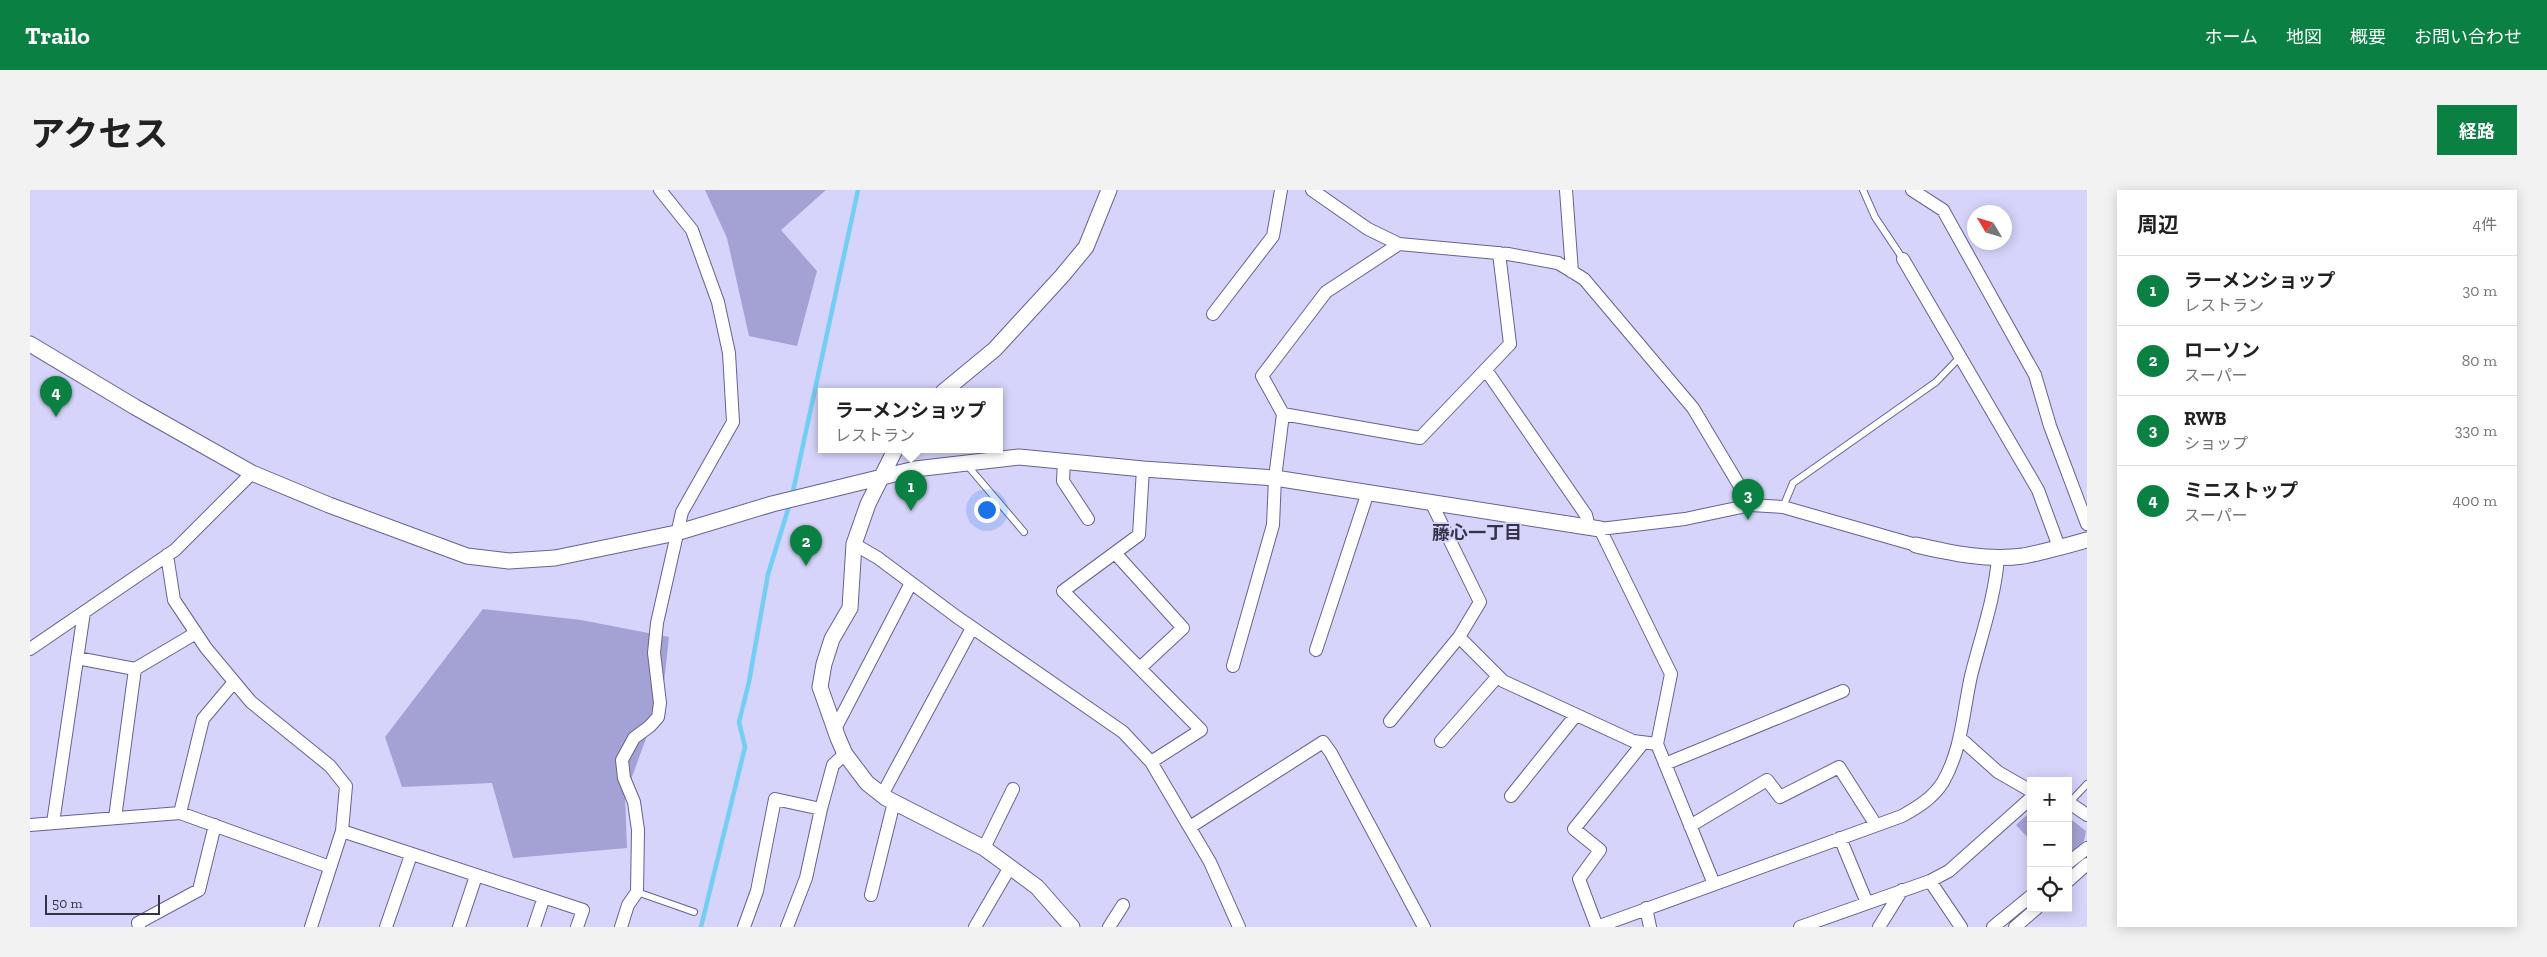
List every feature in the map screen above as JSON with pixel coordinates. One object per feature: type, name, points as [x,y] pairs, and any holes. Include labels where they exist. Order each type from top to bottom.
[{"type":"street","points":[[621,927],[628,905],[637,892],[638,830],[634,802],[624,778],[622,760],[634,738],[650,726],[658,717],[660,703],[654,653],[657,623],[682,512],[734,422],[729,353],[718,302],[692,230],[660,190]]},
{"type":"street","points":[[948,388],[995,349],[1086,247],[1109,190]]},
{"type":"street","points":[[1213,314],[1273,236],[1281,190]]},
{"type":"street","points":[[1312,190],[1368,229],[1399,244],[1499,253],[1558,263],[1584,279],[1693,408],[1751,505]]},
{"type":"street","points":[[1566,190],[1572,272]]},
{"type":"street","points":[[1912,190],[1943,210],[2035,375],[2050,426],[2087,524]]},
{"type":"street","points":[[1233,666],[1273,525],[1275,478],[1283,414],[1262,376],[1326,292],[1399,244]]},
{"type":"street","points":[[1283,414],[1420,438],[1510,344],[1499,253]]},
{"type":"street","points":[[1902,259],[2038,490],[2059,547]]},
{"type":"street","points":[[30,344],[135,407],[252,473],[329,505],[467,556],[509,561],[555,558],[676,533],[772,504],[881,479],[915,469],[1019,457],[1143,469],[1275,478],[1594,528],[1684,519],[1751,505],[1783,507],[1916,545],[1974,556],[2023,556],[2087,540]]},
{"type":"street","points":[[1486,370],[1594,528],[1671,674],[1657,744],[1714,884]]},
{"type":"street","points":[[894,453],[868,504],[854,544],[850,608],[832,639],[824,664],[820,687],[835,729],[845,754],[867,783],[888,799],[984,848],[1037,887],[1072,927]]},
{"type":"street","points":[[1064,462],[1063,481],[1088,519]]},
{"type":"street","points":[[1143,469],[1140,535],[1064,591],[1201,730],[1151,762]]},
{"type":"street","points":[[30,649],[167,555],[252,473]]},
{"type":"street","points":[[1316,650],[1368,492]]},
{"type":"street","points":[[1390,721],[1459,637],[1480,602],[1431,502]]},
{"type":"street","points":[[854,544],[1123,732],[1151,762],[1190,827],[1210,862],[1239,927]]},
{"type":"street","points":[[1115,553],[1183,628],[1140,668]]},
{"type":"street","points":[[167,555],[174,600],[196,633],[251,702],[330,766],[346,786],[342,831],[311,927]]},
{"type":"street","points":[[1643,742],[1574,829],[1600,850],[1579,879],[1597,927],[1902,816],[1932,796],[1942,782],[1961,739],[1971,676],[1994,591],[1998,557]]},
{"type":"street","points":[[835,729],[911,584]]},
{"type":"street","points":[[53,824],[84,612]]},
{"type":"street","points":[[871,895],[888,799],[972,628]]},
{"type":"street","points":[[77,658],[135,669],[196,633]]},
{"type":"street","points":[[1459,637],[1503,681],[1633,741],[1657,744]]},
{"type":"street","points":[[115,818],[135,669]]},
{"type":"street","points":[[1441,741],[1498,676]]},
{"type":"street","points":[[180,813],[203,719],[234,682]]},
{"type":"street","points":[[1665,764],[1843,691]]},
{"type":"street","points":[[1511,796],[1576,715]]},
{"type":"street","points":[[1961,739],[1998,772],[2027,790]]},
{"type":"street","points":[[1190,827],[1323,742],[1331,753],[1424,927]]},
{"type":"street","points":[[787,927],[806,878],[820,809],[833,765],[845,754]]},
{"type":"street","points":[[1690,826],[1767,780],[1780,797],[1839,767],[1876,825]]},
{"type":"street","points":[[984,848],[1013,789]]},
{"type":"street","points":[[744,927],[757,891],[775,799],[820,809]]},
{"type":"street","points":[[1800,927],[1930,881],[1949,870],[2027,802]]},
{"type":"street","points":[[2072,804],[2087,815]]},
{"type":"street","points":[[30,825],[180,813],[330,867]]},
{"type":"street","points":[[139,927],[138,923],[198,890],[214,825]]},
{"type":"street","points":[[342,831],[583,910],[576,927]]},
{"type":"street","points":[[1840,838],[1868,903]]},
{"type":"street","points":[[2072,860],[2087,848]]},
{"type":"street","points":[[386,927],[411,855]]},
{"type":"street","points":[[2072,877],[2087,864]]},
{"type":"street","points":[[975,927],[1010,867]]},
{"type":"street","points":[[459,927],[476,876]]},
{"type":"street","points":[[1930,881],[1961,927]]},
{"type":"street","points":[[1878,927],[1902,890]]},
{"type":"street","points":[[534,927],[544,897]]},
{"type":"street","points":[[1994,927],[2027,899]]},
{"type":"street","points":[[1109,927],[1122,905]]},
{"type":"street","points":[[1646,908],[1650,927]]},
{"type":"street","points":[[2015,927],[2032,912]]},
{"type":"lane","points":[[1863,190],[1875,217],[1902,259]]},
{"type":"lane","points":[[1783,507],[1793,482],[1936,382],[1961,357]]},
{"type":"lane","points":[[965,462],[1024,532]]},
{"type":"lane","points":[[2072,799],[2087,784]]},
{"type":"lane","points":[[637,892],[694,912]]},
{"type":"shaded area","points":[[705,190],[826,190],[781,230],[817,271],[797,346],[749,336],[727,238]]},
{"type":"shaded area","points":[[483,609],[581,620],[669,637],[663,692],[625,796],[627,848],[513,858],[492,783],[402,787],[385,737]]},
{"type":"shaded area","points":[[2027,815],[2027,837],[2016,825]]},
{"type":"shaded area","points":[[2072,820],[2086,831],[2084,841],[2072,852]]},
{"type":"waterway","points":[[792,496],[858,190]]},
{"type":"waterway","points":[[701,927],[745,747],[739,722],[749,682],[768,574],[790,503]]},
{"type":"place","name":"ミニストップ","points":[[56,417]]},
{"type":"place","name":"ラーメンショップ","points":[[911,511]]},
{"type":"place","name":"RWB","points":[[1748,520]]},
{"type":"place","name":"ローソン","points":[[806,566]]},
{"type":"district","name":"藤心一丁目","points":[[1477,533]]}]
